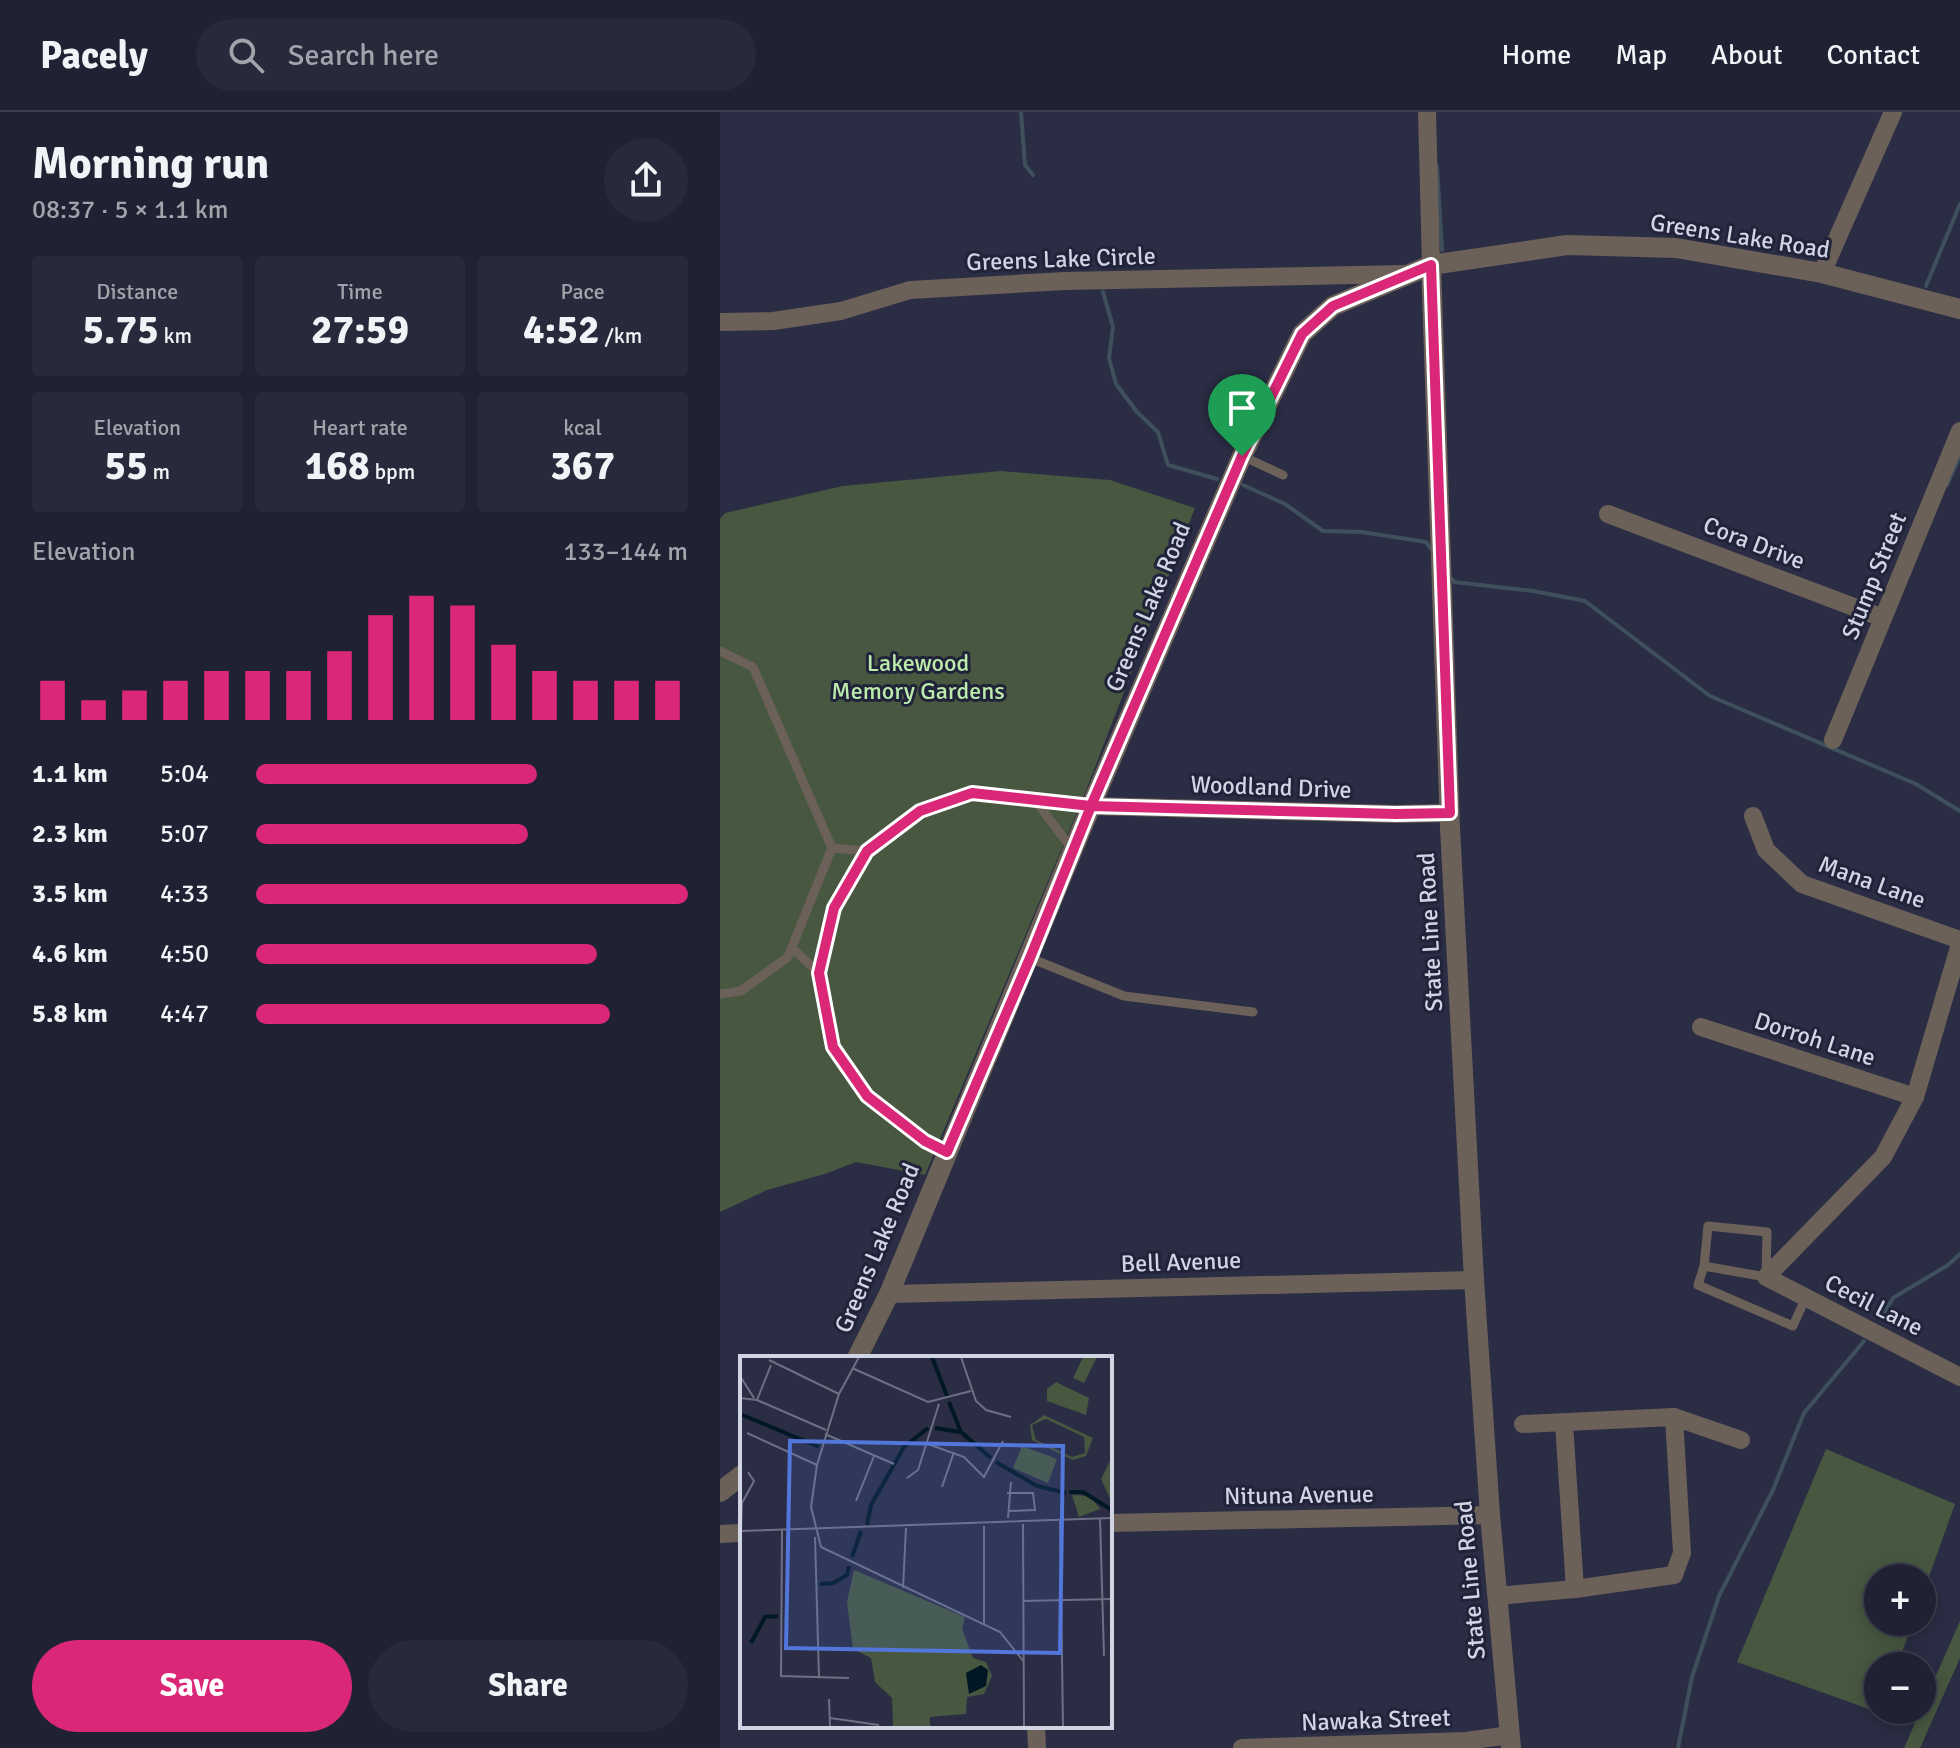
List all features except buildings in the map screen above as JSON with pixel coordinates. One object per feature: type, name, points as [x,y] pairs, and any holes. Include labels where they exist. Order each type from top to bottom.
[{"type":"street","name":"State Line Road","points":[[1427,112],[1450,813],[1474,1280],[1490,1515],[1511,1742]]},
{"type":"street","points":[[1822,273],[1893,112]]},
{"type":"street","name":"Greens Lake Road","points":[[858,1356],[889,1294],[1091,806],[1242,456],[1302,334],[1333,306],[1431,265],[1567,245],[1676,248],[1822,273],[1960,309]]},
{"type":"street","name":"Greens Lake Circle","points":[[720,322],[773,321],[841,311],[910,290],[1065,281],[1408,274]]},
{"type":"street","name":"Stump Street","points":[[1833,740],[1960,431]]},
{"type":"street","name":"Cora Drive","points":[[1608,514],[1883,618]]},
{"type":"street","name":"Woodland Drive","points":[[1091,806],[1450,813]]},
{"type":"street","name":"Mana Lane","points":[[1753,816],[1766,850],[1802,884],[1960,942]]},
{"type":"street","points":[[1766,1277],[1883,1157],[1915,1097],[1960,942]]},
{"type":"street","name":"Dorroh Lane","points":[[1701,1027],[1915,1097]]},
{"type":"street","name":"Cecil Lane","points":[[1766,1277],[1960,1377]]},
{"type":"street","name":"Bell Avenue","points":[[889,1294],[1474,1280]]},
{"type":"street","points":[[1497,1596],[1674,1575],[1682,1553],[1674,1417]]},
{"type":"street","points":[[1523,1424],[1674,1417],[1741,1440]]},
{"type":"street","points":[[1564,1424],[1575,1589]]},
{"type":"street","points":[[720,1492],[740,1477]]},
{"type":"street","name":"Nituna Avenue","points":[[1112,1523],[1490,1515]]},
{"type":"street","points":[[720,1534],[740,1533]]},
{"type":"street","points":[[1036,1728],[1037,1748]]},
{"type":"street","name":"Nawaka Street","points":[[1242,1748],[1511,1742]]},
{"type":"lane","points":[[1242,456],[1283,475]]},
{"type":"lane","points":[[720,651],[753,667],[832,848],[788,957],[741,991],[720,994]]},
{"type":"lane","points":[[947,1152],[925,1141],[867,1096],[833,1047],[819,973],[834,908],[867,851],[920,811],[972,793],[1091,806]]},
{"type":"lane","points":[[1035,800],[1074,851]]},
{"type":"lane","points":[[832,848],[867,851]]},
{"type":"lane","points":[[792,948],[819,973]]},
{"type":"lane","points":[[1030,958],[1124,996],[1253,1012]]},
{"type":"lane","points":[[1704,1266],[1766,1277],[1767,1232],[1708,1226],[1704,1266],[1698,1285],[1793,1326],[1806,1297]]},
{"type":"green space","name":"Lakewood Memory Gardens","points":[[1001,471],[1110,480],[1195,508],[1087,788],[925,1175],[856,1162],[767,1190],[720,1212],[720,519],[725,513],[843,486]]},
{"type":"green space","points":[[1826,1449],[1955,1504],[1933,1564],[1864,1564],[1864,1636],[1908,1636],[1902,1652],[1864,1652],[1864,1707],[1737,1662]]},
{"type":"green space","points":[[1960,1621],[1960,1658],[1936,1712],[1936,1675]]},
{"type":"green space","points":[[1915,1724],[1931,1724],[1920,1748],[1904,1748]]},
{"type":"waterway","points":[[1021,112],[1025,165],[1033,175]]},
{"type":"waterway","points":[[1437,166],[1442,250]]},
{"type":"waterway","points":[[1926,286],[1960,204]]},
{"type":"waterway","points":[[1103,292],[1113,327],[1109,358],[1116,384],[1137,412],[1158,432],[1168,465],[1217,479]]},
{"type":"waterway","points":[[1947,485],[1960,456]]},
{"type":"waterway","points":[[1243,485],[1285,504],[1323,531],[1362,532],[1426,542],[1431,549]]},
{"type":"waterway","points":[[1452,579],[1454,582],[1533,591],[1585,601],[1710,696],[1916,784],[1960,811]]},
{"type":"waterway","points":[[1882,1317],[1893,1298],[1948,1265],[1960,1254]]},
{"type":"waterway","points":[[1678,1748],[1692,1677],[1719,1596],[1773,1490],[1804,1413],[1864,1341]]},
{"type":"route","points":[[1242,456],[1091,806],[972,793],[920,811],[867,851],[834,908],[819,973],[833,1047],[867,1096],[925,1141],[947,1152],[1091,806],[1450,813],[1431,265],[1333,306],[1302,334],[1242,456]]}]
